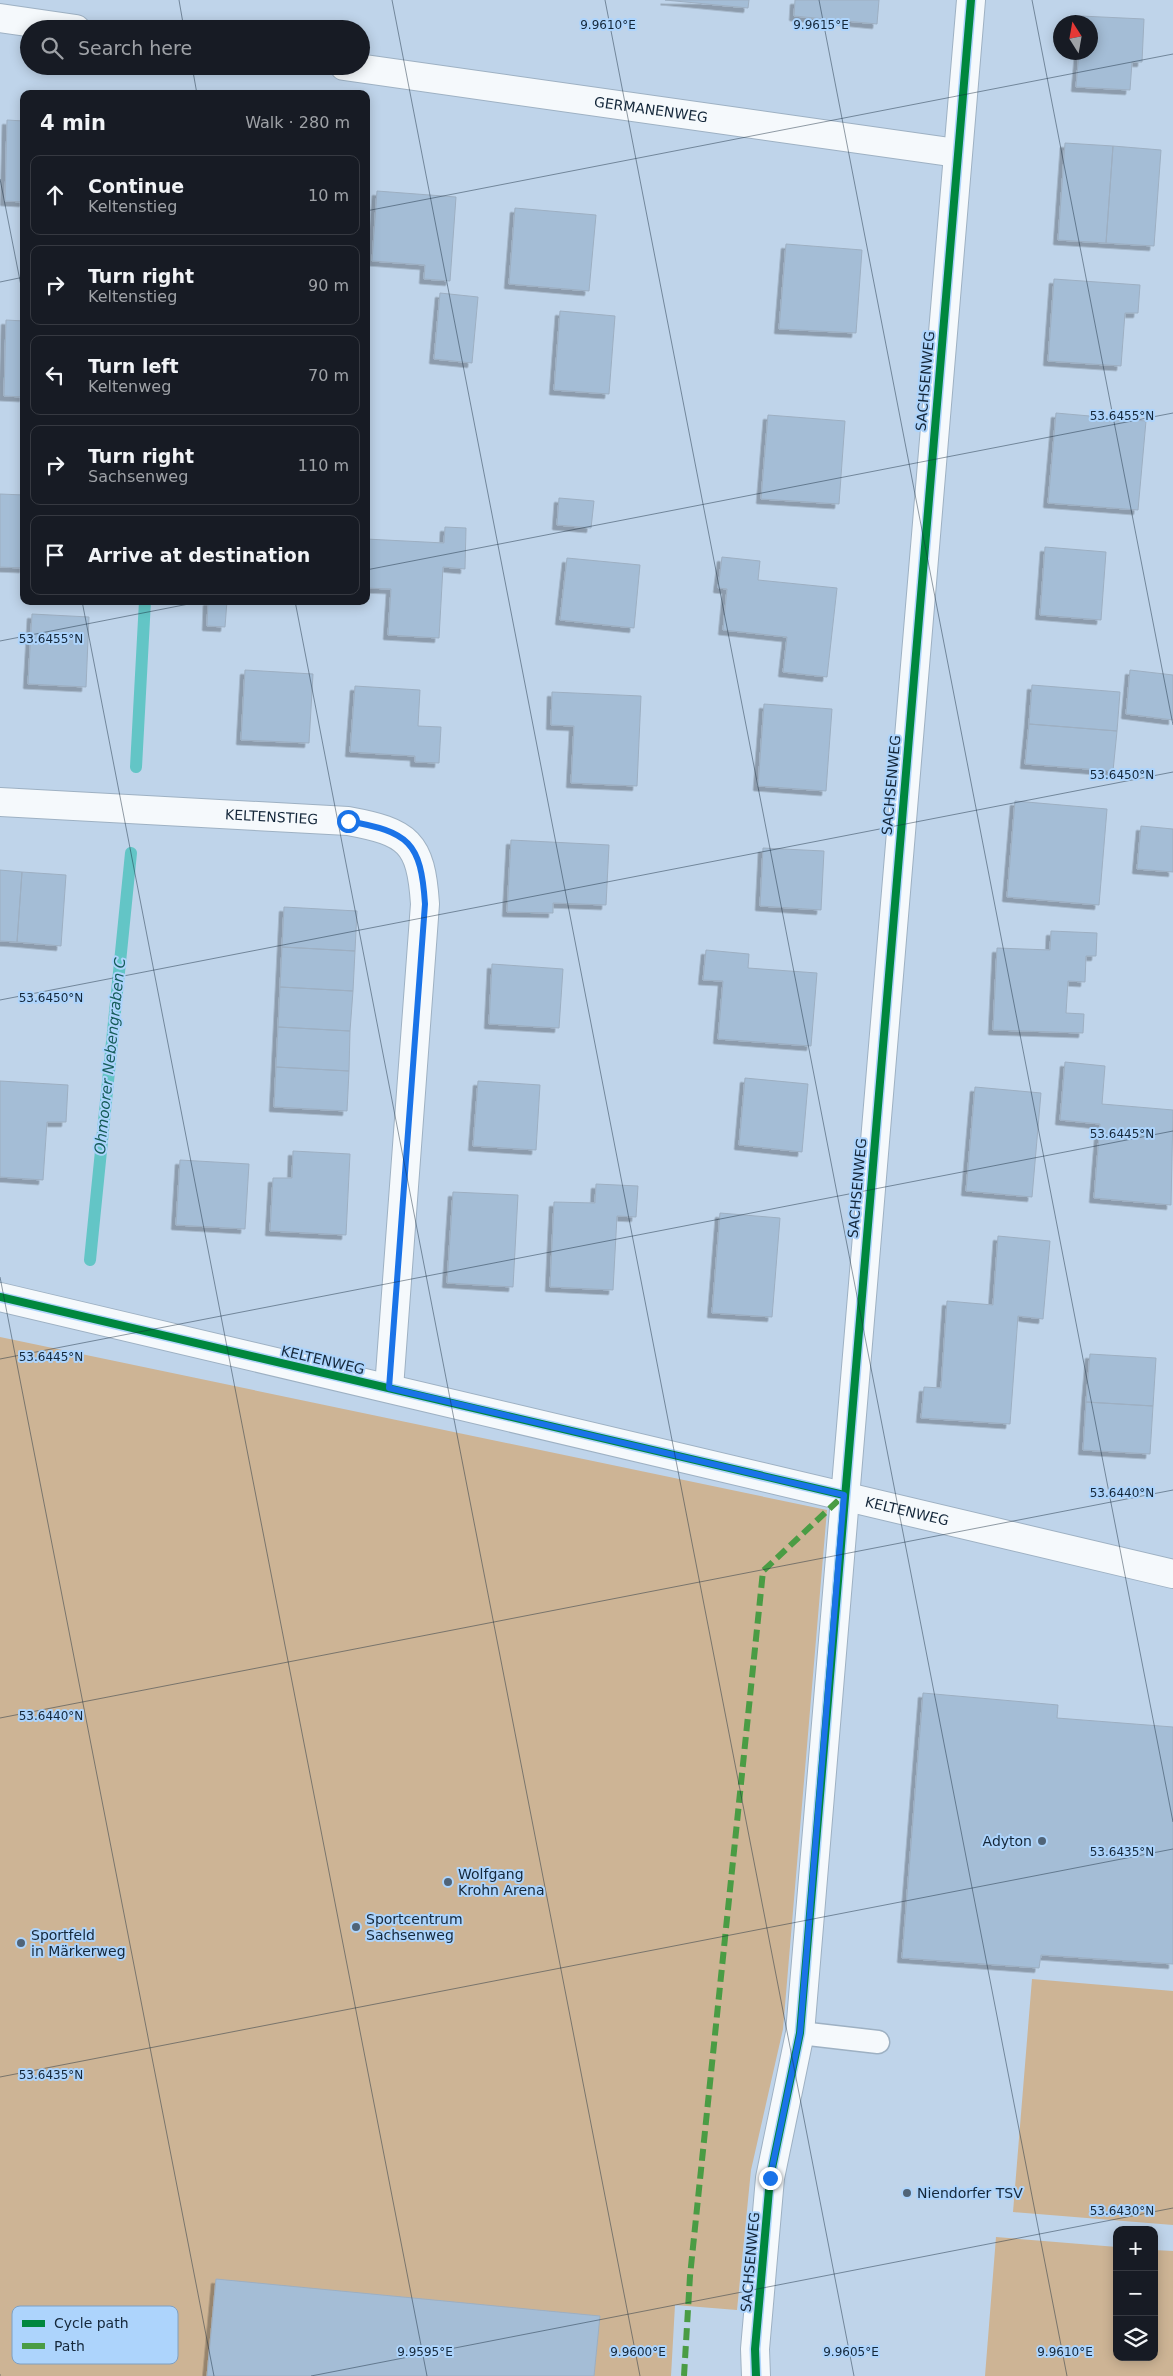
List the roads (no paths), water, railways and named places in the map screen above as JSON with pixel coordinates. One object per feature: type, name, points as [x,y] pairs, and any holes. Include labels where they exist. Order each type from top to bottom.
[{"type":"street","name":"SACHSENWEG","points":[[756,2376],[755,2349],[770,2178],[800,2033],[971,0]]},
{"type":"street","points":[[0,18],[20,21]]},
{"type":"street","name":"GERMANENWEG","points":[[370,70],[957,153]]},
{"type":"street","name":"KELTENSTIEG","points":[[0,802],[348,821],[379,826],[403,838],[416,853],[423,878],[425,904],[389,1388]]},
{"type":"street","name":"KELTENWEG","points":[[0,1297],[1173,1574]]},
{"type":"street","points":[[736,2376],[755,2349]]},
{"type":"lane","points":[[800,2033],[878,2042]]},
{"type":"waterway","name":"Ohmoorer Nebengraben C","points":[[136,767],[145,605]]},
{"type":"waterway","name":"Ohmoorer Nebengraben C","points":[[90,1260],[131,853]]},
{"type":"place","name":"Adyton","points":[[1042,1841]]},
{"type":"place","name":"Wolfgang Krohn Arena","points":[[448,1882]]},
{"type":"place","name":"Sportcentrum Sachsenweg","points":[[356,1927]]},
{"type":"place","name":"Sportfeld in Märkerweg","points":[[21,1943]]},
{"type":"place","name":"Niendorfer TSV","points":[[907,2193]]}]
